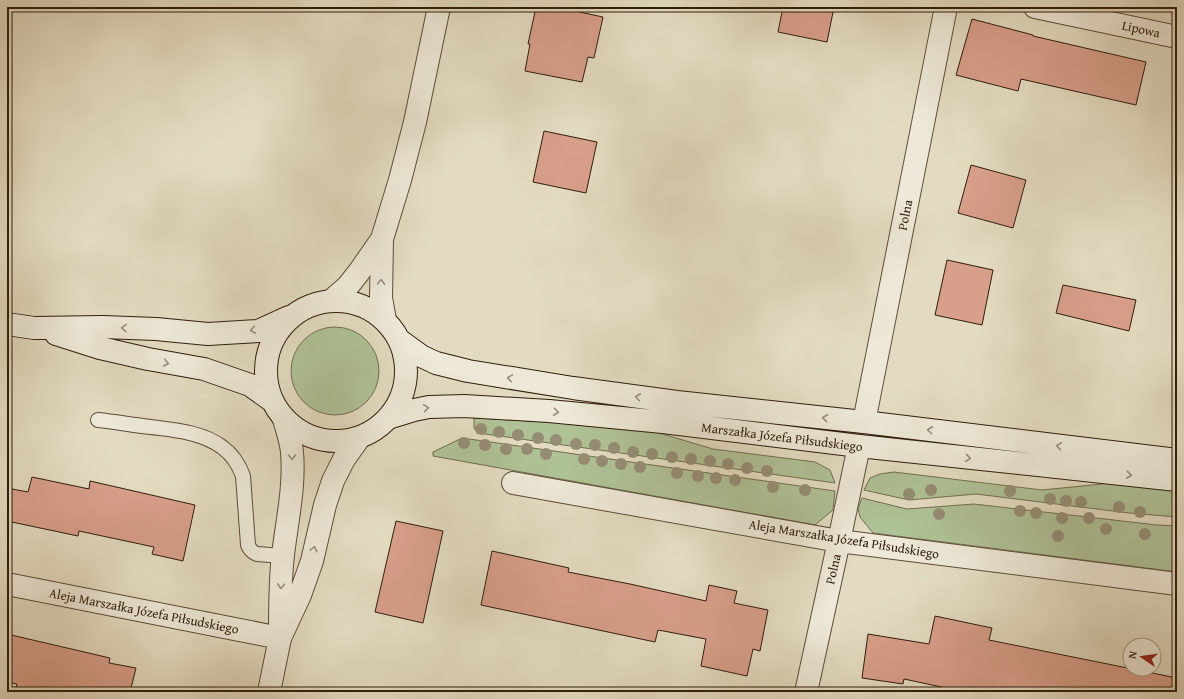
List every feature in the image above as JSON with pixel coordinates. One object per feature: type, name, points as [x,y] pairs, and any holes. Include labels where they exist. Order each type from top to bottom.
[{"type":"street","points":[[385,320],[382,298],[382,239],[400,180],[415,122],[439,7]]},
{"type":"street","name":"Polna","points":[[864,422],[946,7]]},
{"type":"street","name":"Lipowa","points":[[1035,7],[1177,37]]},
{"type":"street","points":[[332,300],[348,286],[382,239]]},
{"type":"street","points":[[34,328],[111,327],[156,329],[208,334],[258,331],[290,317],[309,306],[332,300],[351,302],[369,309],[385,320],[393,329],[399,340],[406,360],[406,381],[400,401],[388,418],[375,430],[359,438],[339,442],[319,440],[300,432],[284,419],[271,400],[265,378],[267,356],[275,334],[290,317]]},
{"type":"street","points":[[7,324],[34,328],[114,351],[148,359],[204,369],[250,385],[271,400]]},
{"type":"street","name":"Marszałka Józefa Piłsudskiego","points":[[399,340],[421,356],[436,363],[468,371],[573,388],[677,402],[864,422],[1177,460]]},
{"type":"street","name":"Marszałka Józefa Piłsudskiego","points":[[388,418],[429,407],[464,406],[549,411],[663,422],[859,446],[1177,480]]},
{"type":"street","points":[[269,692],[280,638],[280,590],[293,474],[292,450],[284,419]]},
{"type":"street","points":[[280,638],[300,595],[333,481],[344,459],[359,438]]},
{"type":"street","name":"Polna","points":[[806,692],[859,446]]},
{"type":"street","name":"Aleja Marszałka Józefa Piłsudskiego","points":[[513,483],[839,541],[1177,584]]},
{"type":"street","name":"Aleja Marszałka Józefa Piłsudskiego","points":[[7,584],[280,638]]},
{"type":"lane","points":[[98,420],[192,434],[221,447],[231,456],[239,467],[243,476],[248,545],[250,549],[257,554],[283,556]]},
{"type":"green space","points":[[335,327],[352,331],[366,340],[375,354],[379,371],[375,388],[366,402],[352,411],[335,415],[318,411],[304,402],[295,388],[291,371],[295,354],[304,340],[318,331]]},
{"type":"green space","points":[[474,418],[639,427],[713,449],[815,462],[830,470],[835,483],[478,433],[474,428]]},
{"type":"green space","points":[[462,438],[835,491],[833,510],[815,525],[433,456],[433,452]]},
{"type":"green space","points":[[894,472],[1042,490],[1112,483],[1177,489],[1177,517],[1129,513],[976,494],[909,500],[864,490],[870,478],[880,474]]},
{"type":"green space","points":[[862,498],[907,509],[974,504],[1177,526],[1177,572],[873,533],[860,517],[858,508]]},
{"type":"building","points":[[536,7],[556,7],[603,17],[594,58],[588,57],[582,82],[525,71],[530,44],[528,44]]},
{"type":"building","points":[[783,7],[834,7],[827,42],[778,32]]},
{"type":"building","points":[[972,19],[1033,36],[1146,62],[1136,105],[1021,79],[1018,91],[956,75]]},
{"type":"building","points":[[544,131],[597,142],[586,193],[533,182]]},
{"type":"building","points":[[971,165],[1026,180],[1013,228],[958,213]]},
{"type":"building","points":[[947,260],[993,270],[982,325],[935,315]]},
{"type":"building","points":[[1063,285],[1136,300],[1129,331],[1056,313]]},
{"type":"building","points":[[32,477],[89,489],[90,481],[195,505],[183,561],[152,554],[154,547],[79,531],[78,536],[7,521],[7,488],[28,492]]},
{"type":"building","points":[[396,521],[443,531],[423,623],[375,612]]},
{"type":"building","points":[[492,551],[569,568],[568,572],[706,601],[709,585],[737,591],[734,603],[768,610],[760,651],[753,649],[747,676],[701,666],[706,639],[658,630],[655,642],[481,605]]},
{"type":"building","points":[[935,616],[992,628],[989,640],[1122,667],[1122,677],[1162,677],[1162,675],[1177,678],[1177,692],[965,692],[904,679],[903,684],[862,678],[868,634],[929,644]]},
{"type":"building","points":[[7,634],[110,658],[109,663],[136,668],[130,692],[64,692],[41,687],[40,692],[16,687],[17,684],[7,682]]}]
